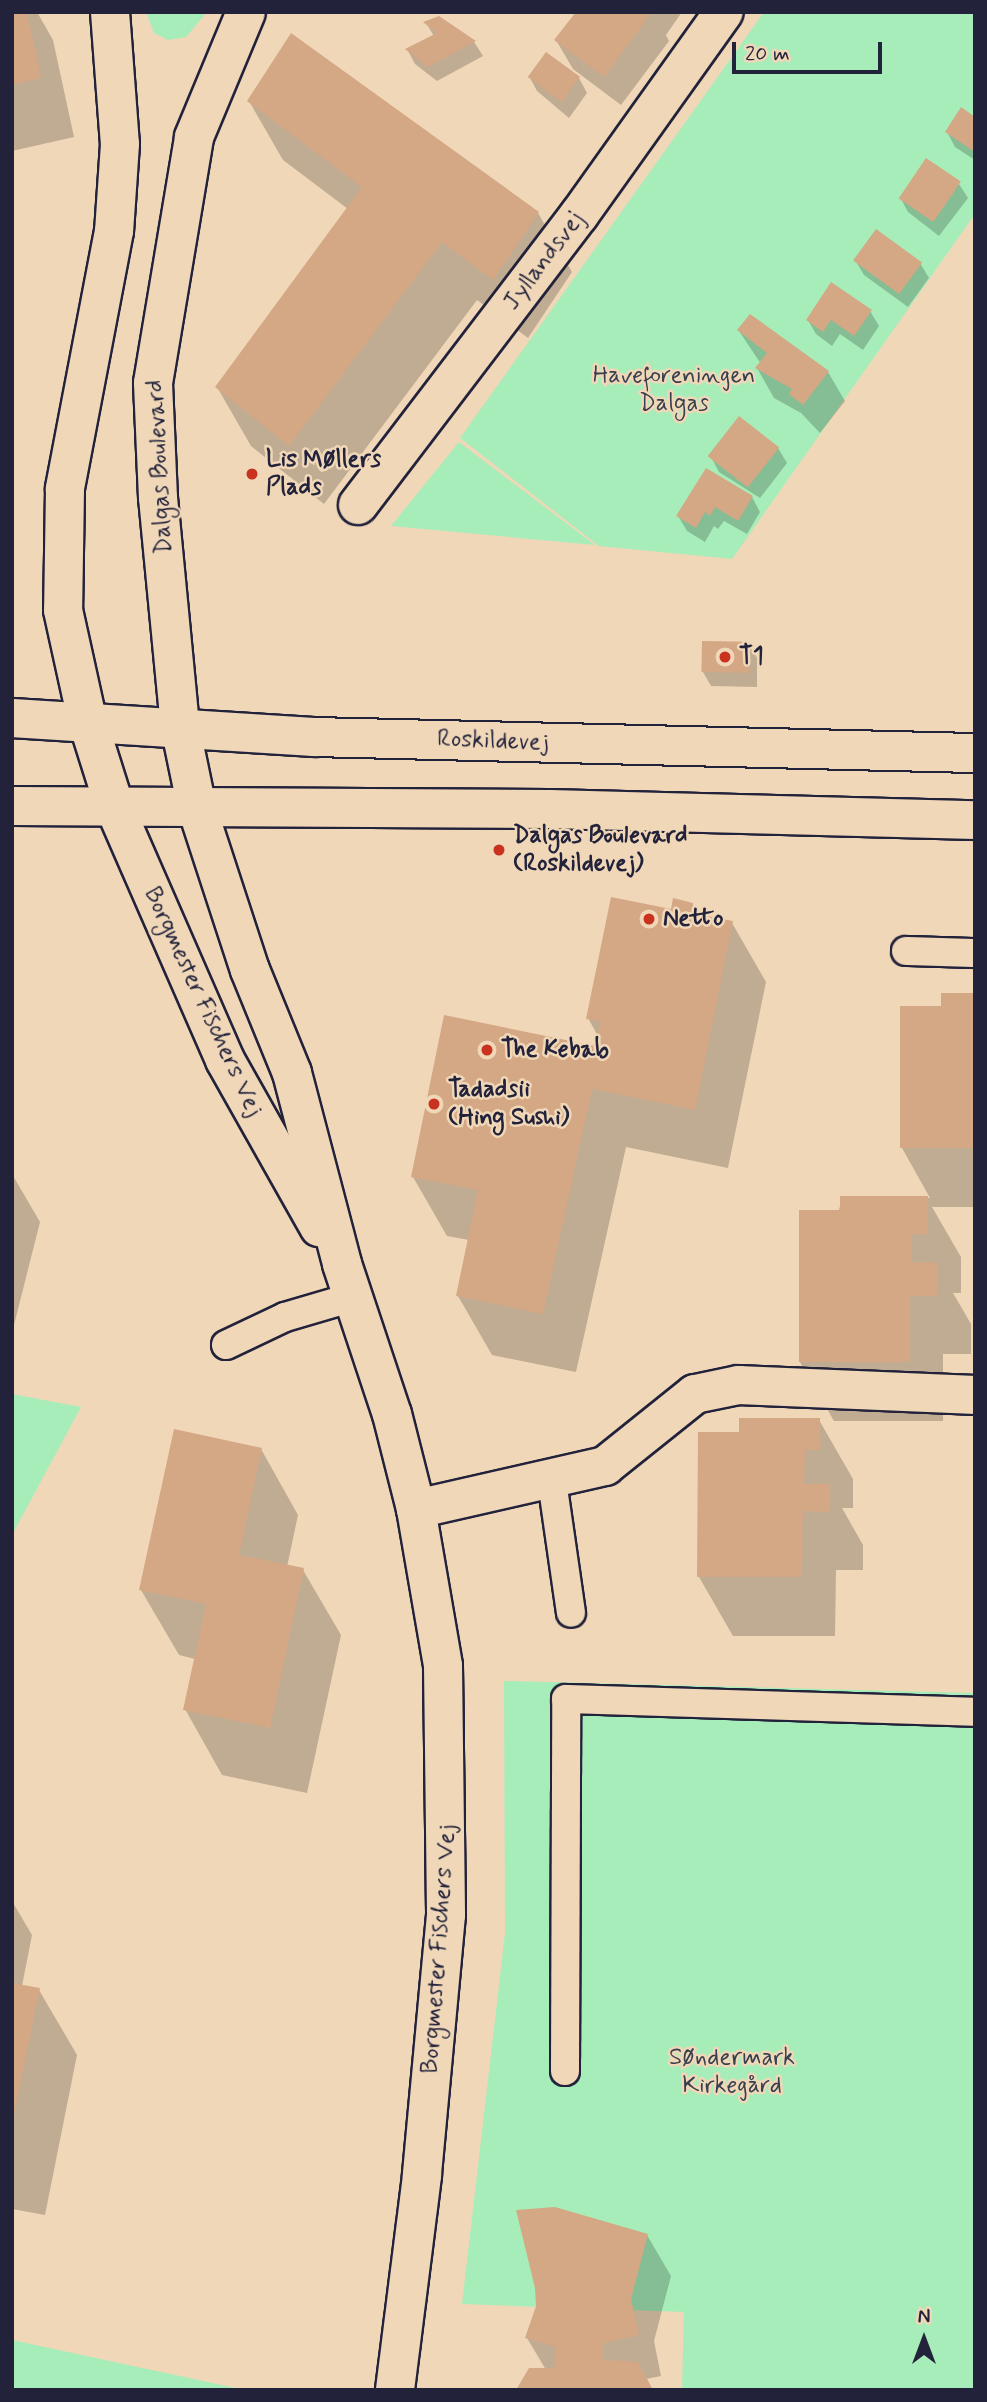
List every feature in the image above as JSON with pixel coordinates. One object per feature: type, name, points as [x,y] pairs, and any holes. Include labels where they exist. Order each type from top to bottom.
[{"type":"street","points":[[110,12],[120,145],[114,231],[65,489],[63,610],[87,719],[115,808]]},
{"type":"street","name":"Dalgas Boulevard","points":[[197,808],[180,726],[158,498],[153,383],[194,137],[246,12]]},
{"type":"street","name":"Jyllandsvej","points":[[358,505],[579,215],[724,12]]},
{"type":"street","name":"Roskildevej","points":[[12,718],[87,719],[314,737],[975,753]]},
{"type":"street","points":[[12,806],[550,809],[975,820]]},
{"type":"street","name":"Borgmester Fischers Vej","points":[[115,808],[225,1060],[347,1281]]},
{"type":"street","name":"Borgmester Fischers Vej","points":[[197,808],[250,970],[292,1073],[347,1281],[392,1414],[416,1509],[443,1666],[446,1888],[422,2176],[395,2390]]},
{"type":"street","points":[[416,1509],[552,1481],[605,1466],[695,1394],[739,1385],[975,1395]]},
{"type":"lane","points":[[906,951],[975,953]]},
{"type":"lane","points":[[226,1345],[285,1317],[347,1281]]},
{"type":"lane","points":[[552,1481],[571,1613]]},
{"type":"lane","points":[[565,2071],[566,1699],[975,1712]]},
{"type":"green space","points":[[146,12],[207,12],[186,37],[168,40],[154,33]]},
{"type":"green space","name":"Haveforeningen Dalgas","points":[[764,12],[975,12],[975,214],[732,559],[599,546],[460,438]]},
{"type":"green space","points":[[459,442],[595,545],[391,526]]},
{"type":"green space","points":[[12,1394],[81,1407],[12,1535]]},
{"type":"green space","name":"Søndermark Kirkegård","points":[[504,1681],[975,1693],[975,2390],[682,2390],[684,2312],[462,2304],[505,1933]]},
{"type":"green space","points":[[12,2340],[245,2390],[12,2390]]},
{"type":"building","points":[[12,12],[27,12],[41,78],[12,85]]},
{"type":"building","points":[[576,12],[652,12],[604,77],[554,40]]},
{"type":"building","points":[[439,16],[476,41],[428,67],[405,49],[437,33],[423,22]]},
{"type":"building","points":[[291,33],[539,212],[493,280],[442,242],[289,446],[215,387],[362,187],[247,101]]},
{"type":"building","points":[[546,52],[580,77],[562,102],[528,77]]},
{"type":"building","points":[[961,107],[975,117],[975,152],[945,132]]},
{"type":"building","points":[[926,158],[961,181],[933,222],[899,199]]},
{"type":"building","points":[[876,229],[922,263],[899,294],[853,261]]},
{"type":"building","points":[[831,282],[872,310],[854,336],[831,320],[823,332],[806,320]]},
{"type":"building","points":[[750,314],[829,371],[803,405],[789,394],[792,389],[755,368],[767,353],[737,330]]},
{"type":"building","points":[[739,416],[779,447],[748,488],[708,456]]},
{"type":"building","points":[[706,468],[753,496],[738,521],[715,507],[710,516],[705,512],[696,528],[676,516]]},
{"type":"building","name":"T1","points":[[702,641],[750,642],[749,673],[701,672]]},
{"type":"building","points":[[611,897],[671,909],[673,898],[693,903],[691,913],[733,921],[695,1110],[592,1089],[543,1314],[456,1296],[478,1190],[411,1177],[444,1015],[595,1046],[600,1021],[586,1019]]},
{"type":"building","points":[[941,993],[975,993],[975,1148],[900,1148],[900,1006],[941,1006]]},
{"type":"building","points":[[840,1196],[928,1196],[928,1234],[912,1234],[912,1262],[938,1263],[937,1296],[910,1296],[910,1362],[799,1362],[799,1210],[840,1210]]},
{"type":"building","points":[[739,1418],[820,1418],[820,1450],[805,1450],[804,1484],[830,1484],[830,1512],[803,1511],[802,1577],[697,1577],[698,1432],[739,1432]]},
{"type":"building","points":[[174,1429],[262,1448],[239,1555],[304,1568],[270,1728],[183,1710],[206,1604],[139,1590]]},
{"type":"building","points":[[12,1983],[40,1988],[13,2120],[12,2119]]},
{"type":"building","points":[[555,2207],[648,2234],[631,2299],[639,2335],[604,2343],[604,2360],[638,2362],[653,2390],[516,2390],[529,2368],[556,2368],[556,2347],[525,2338],[536,2306],[535,2288],[516,2210]]},
{"type":"place","name":"Lis Møllers Plads","points":[[252,474]]},
{"type":"place","name":"T1","points":[[725,657]]},
{"type":"place","name":"Dalgas Boulevard (Roskildevej)","points":[[499,850]]},
{"type":"place","name":"Netto","points":[[649,919]]},
{"type":"place","name":"The Kebab","points":[[487,1050]]},
{"type":"place","name":"Tadadsii (Hing Sushi)","points":[[434,1104]]}]
